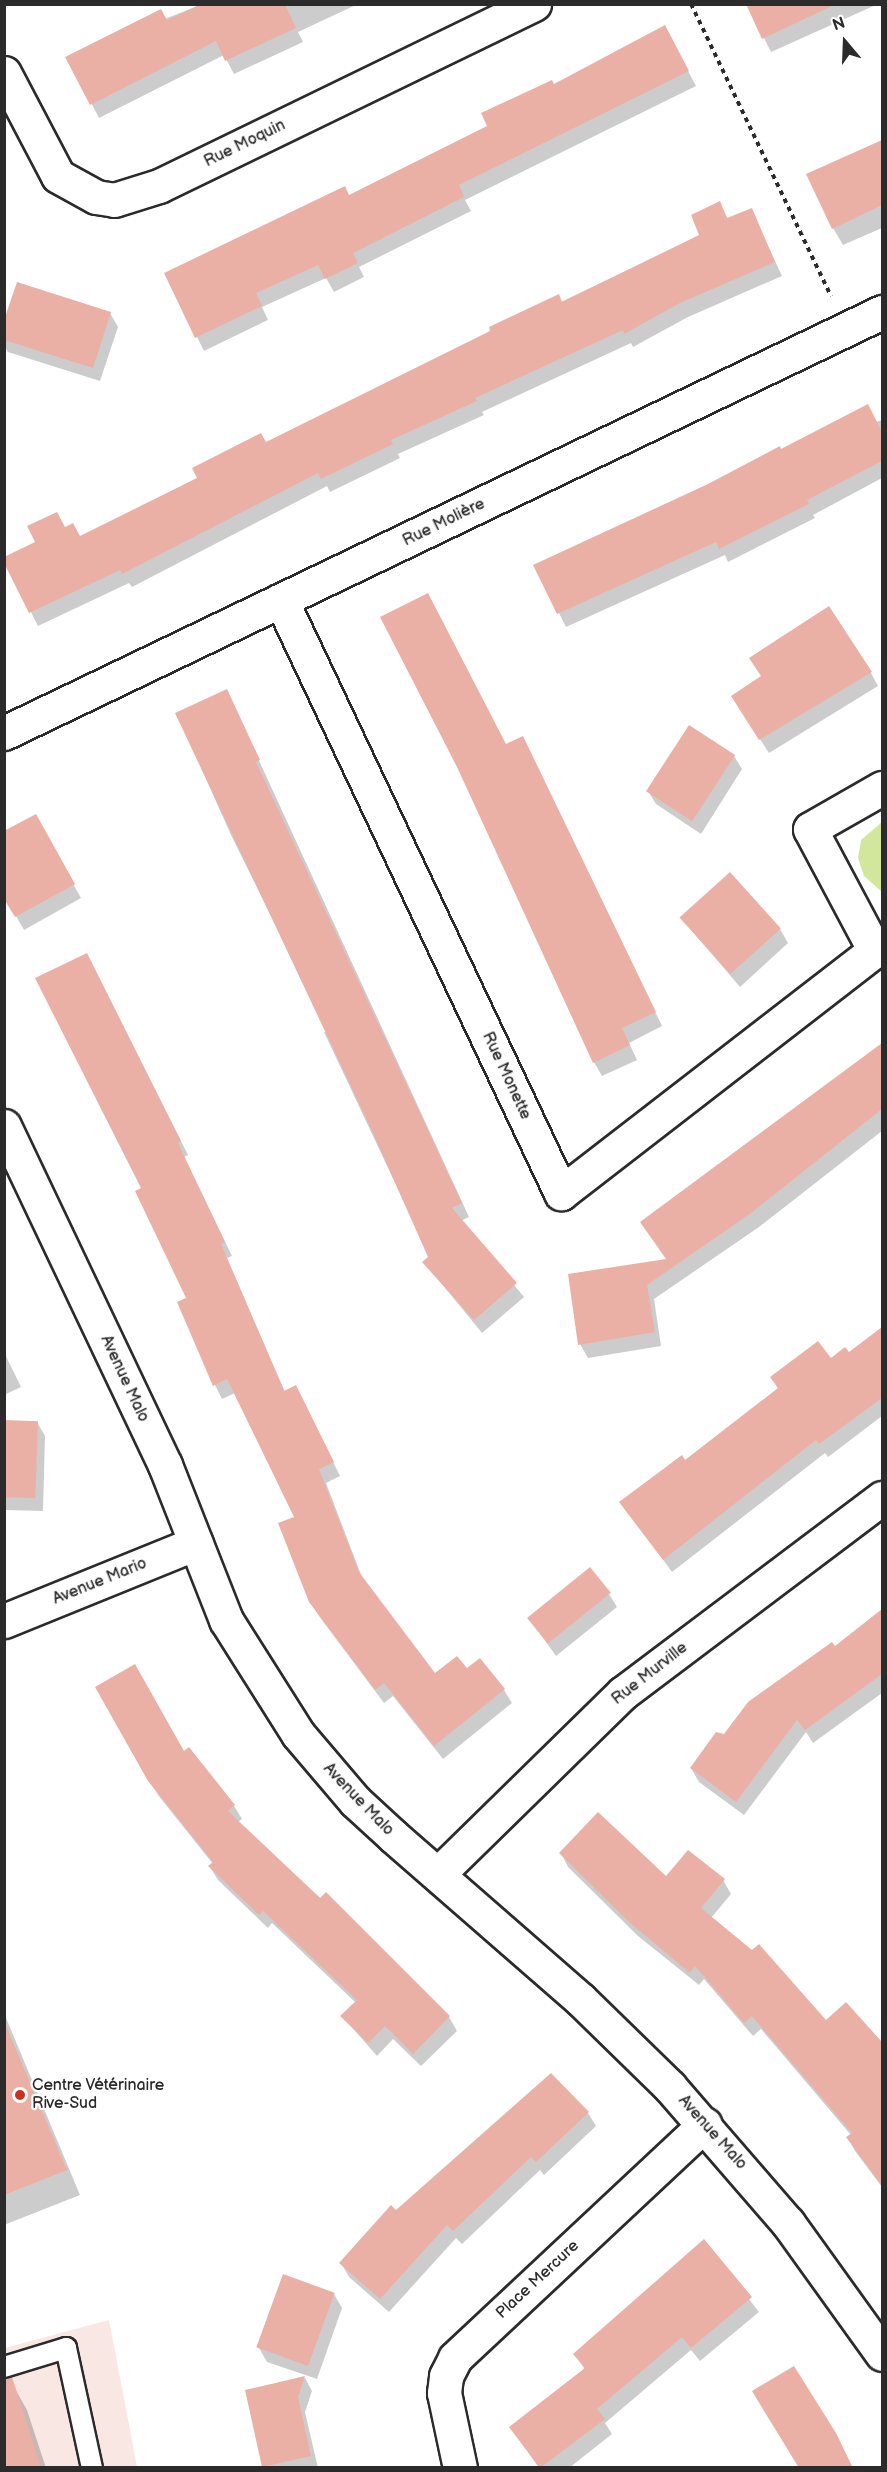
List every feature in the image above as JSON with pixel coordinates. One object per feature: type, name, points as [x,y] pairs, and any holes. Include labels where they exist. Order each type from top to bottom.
[{"type":"street","name":"Rue Moquin","points":[[4,73],[57,176],[96,197],[114,200],[159,186],[534,4]]},
{"type":"street","name":"Rue Molière","points":[[4,733],[882,312]]},
{"type":"street","name":"Rue Monette","points":[[282,600],[561,1193],[879,948],[810,829],[882,788]]},
{"type":"street","name":"Avenue Malo","points":[[4,1126],[165,1465],[226,1620],[298,1734],[355,1801],[589,2007],[705,2124],[819,2263],[882,2354]]},
{"type":"street","name":"Rue Murville","points":[[438,1874],[623,1693],[882,1498]]},
{"type":"street","name":"Avenue Mario","points":[[4,1621],[196,1543]]},
{"type":"street","name":"Place Mercure","points":[[460,2468],[444,2393],[446,2376],[455,2358],[705,2124]]},
{"type":"lane","points":[[4,2367],[66,2348],[92,2468]]},
{"type":"path","points":[[692,4],[836,306]]},
{"type":"shaded area","points":[[109,2320],[137,2467],[5,2468],[5,2348]]},
{"type":"green space","points":[[882,822],[882,892],[864,876],[858,858],[861,840]]},
{"type":"building","points":[[201,4],[285,4],[296,28],[225,61],[216,41],[90,105],[65,57],[161,9],[167,20]]},
{"type":"building","points":[[746,4],[836,4],[762,39]]},
{"type":"building","points":[[665,25],[689,71],[459,185],[464,197],[353,253],[358,263],[325,279],[318,265],[256,293],[262,306],[195,338],[164,273],[345,186],[349,195],[487,126],[481,113],[552,80],[554,84]]},
{"type":"building","points":[[882,140],[882,205],[832,229],[806,174]]},
{"type":"building","points":[[720,201],[727,218],[752,208],[775,262],[680,303],[624,334],[623,330],[475,398],[477,401],[391,440],[393,444],[321,479],[318,473],[122,574],[120,570],[29,613],[4,563],[4,557],[35,542],[27,526],[57,512],[65,527],[73,523],[80,536],[197,478],[192,468],[261,433],[266,442],[490,331],[489,327],[559,294],[562,302],[699,235],[691,215]]},
{"type":"building","points":[[17,282],[111,312],[93,368],[4,340],[4,320]]},
{"type":"building","points":[[868,404],[882,432],[882,461],[807,500],[809,504],[719,549],[716,542],[557,614],[533,565],[708,484],[780,446],[781,449]]},
{"type":"building","points":[[428,593],[506,744],[523,736],[656,1012],[622,1028],[630,1045],[593,1063],[457,767],[380,617]]},
{"type":"building","points":[[829,606],[872,672],[759,740],[731,696],[761,676],[749,658]]},
{"type":"building","points":[[227,689],[260,760],[256,762],[462,1203],[452,1208],[517,1283],[474,1320],[422,1262],[428,1257],[373,1133],[175,713]]},
{"type":"building","points":[[689,725],[735,755],[692,821],[646,791]]},
{"type":"building","points":[[36,814],[75,884],[15,917],[4,899],[4,831]]},
{"type":"building","points":[[730,872],[781,928],[730,974],[679,918]]},
{"type":"building","points":[[87,953],[181,1141],[178,1143],[225,1242],[221,1244],[284,1391],[296,1385],[334,1462],[319,1469],[359,1572],[435,1673],[457,1656],[467,1668],[480,1658],[505,1689],[434,1746],[384,1683],[375,1690],[309,1602],[278,1523],[294,1517],[227,1379],[213,1386],[177,1302],[186,1298],[135,1191],[141,1188],[35,978]]},
{"type":"building","points":[[882,1043],[882,1109],[751,1213],[647,1285],[655,1332],[578,1345],[568,1274],[666,1259],[640,1222]]},
{"type":"building","points":[[882,1327],[882,1398],[819,1444],[816,1440],[663,1560],[619,1502],[682,1455],[685,1460],[778,1388],[770,1377],[818,1341],[831,1358],[845,1347],[849,1352]]},
{"type":"building","points":[[4,1420],[38,1421],[35,1498],[4,1497]]},
{"type":"building","points":[[590,1567],[611,1593],[548,1644],[527,1618]]},
{"type":"building","points":[[882,1609],[882,1674],[805,1730],[797,1720],[736,1802],[690,1768],[716,1732],[724,1734],[748,1702],[832,1642],[835,1646]]},
{"type":"building","points":[[135,1664],[184,1751],[189,1747],[235,1805],[228,1811],[320,1898],[326,1892],[450,2016],[413,2054],[385,2026],[368,2043],[340,2016],[357,2000],[263,1911],[259,1915],[208,1866],[213,1862],[148,1781],[95,1687]]},
{"type":"building","points":[[598,1812],[666,1876],[688,1850],[725,1879],[701,1908],[752,1950],[759,1944],[826,2020],[846,2002],[882,2042],[882,2186],[846,2137],[852,2133],[752,2016],[744,2023],[695,1966],[690,1973],[629,1922],[559,1853]]},
{"type":"building","name":"Centre Vétérinaire Rive-Sud","points":[[4,2021],[67,2170],[4,2195]]},
{"type":"building","points":[[551,2073],[589,2112],[536,2162],[531,2157],[453,2231],[447,2225],[380,2299],[339,2263],[391,2205],[396,2210]]},
{"type":"building","points":[[704,2239],[752,2297],[691,2348],[682,2337],[597,2409],[605,2419],[540,2468],[509,2427],[585,2368],[573,2354]]},
{"type":"building","points":[[283,2274],[335,2293],[308,2366],[256,2347]]},
{"type":"building","points":[[794,2366],[836,2433],[853,2468],[799,2468],[752,2391]]},
{"type":"building","points":[[305,2376],[298,2397],[311,2456],[262,2467],[245,2390]]},
{"type":"building","points":[[12,2377],[41,2468],[4,2468],[4,2379]]},
{"type":"place","name":"Centre Vétérinaire Rive-Sud","points":[[20,2095]]}]
